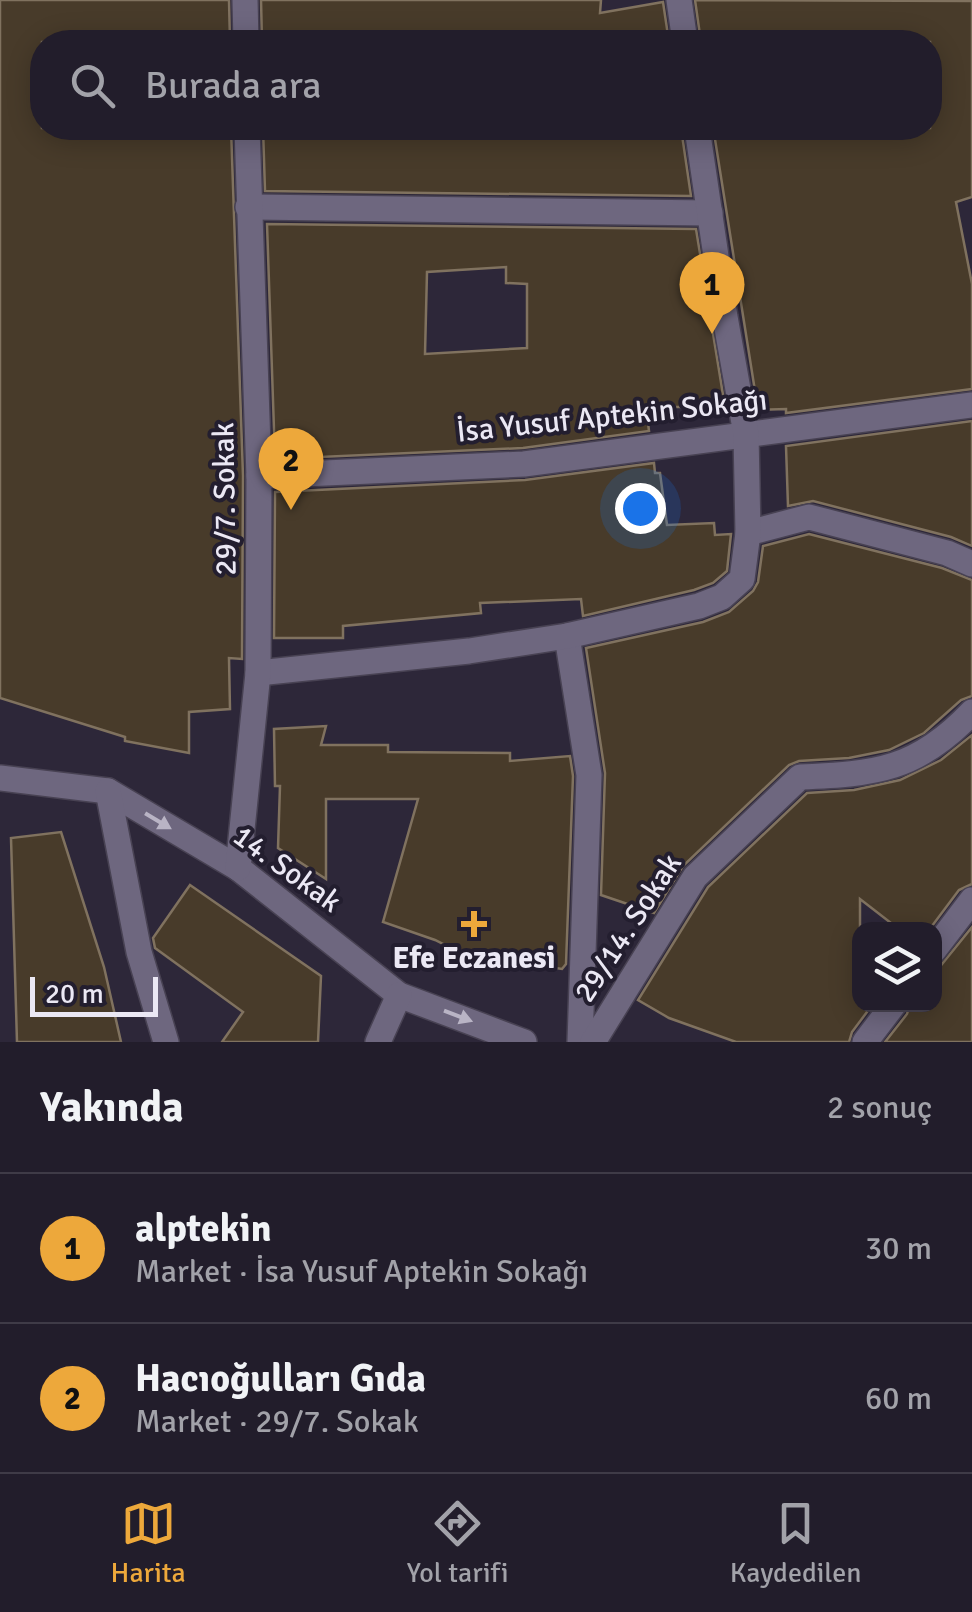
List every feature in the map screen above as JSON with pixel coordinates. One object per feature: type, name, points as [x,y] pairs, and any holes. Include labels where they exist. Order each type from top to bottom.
[{"type":"street","points":[[245,0],[246,30]]},
{"type":"street","points":[[679,0],[683,30]]},
{"type":"street","name":"29/7. Sokak","points":[[238,868],[258,673],[259,476],[247,140]]},
{"type":"street","points":[[258,673],[468,651],[567,636],[699,606],[722,597],[742,579],[748,533],[746,434],[700,140]]},
{"type":"street","points":[[248,207],[710,213]]},
{"type":"street","name":"İsa Yusuf Aptekin Sokağı","points":[[259,476],[524,464],[972,405]]},
{"type":"street","points":[[748,533],[809,517],[947,553],[972,564]]},
{"type":"street","points":[[567,636],[590,776],[580,1042]]},
{"type":"street","name":"29/14. Sokak","points":[[593,1042],[695,876],[800,777],[863,775],[904,764],[950,736],[972,712]]},
{"type":"street","name":"14. Sokak","points":[[0,778],[108,791],[238,868],[399,995],[524,1042]]},
{"type":"street","points":[[108,791],[138,952],[166,1042]]},
{"type":"street","points":[[942,939],[972,900]]},
{"type":"street","points":[[378,1042],[399,995]]},
{"type":"street","points":[[865,1042],[888,1012]]},
{"type":"building","points":[[0,0],[229,0],[230,30],[30,30],[30,140],[231,140],[243,476],[242,659],[229,658],[230,709],[189,712],[189,753],[125,741],[125,737],[0,698]]},
{"type":"building","points":[[261,0],[601,0],[600,13],[663,2],[667,30],[262,30]]},
{"type":"building","points":[[695,0],[972,1],[972,197],[956,202],[972,284],[972,389],[786,413],[786,409],[758,410],[715,140],[942,140],[942,30],[699,30]]},
{"type":"building","points":[[263,140],[683,140],[691,196],[265,191]]},
{"type":"building","points":[[267,224],[696,229],[725,407],[646,407],[649,431],[523,448],[275,459]],"holes":[[[506,267],[506,283],[527,284],[527,348],[425,354],[427,272]]]},
{"type":"building","points":[[972,421],[972,546],[813,501],[788,506],[786,446]]},
{"type":"building","points":[[654,463],[655,473],[660,473],[667,525],[714,523],[715,535],[731,534],[727,571],[713,583],[583,616],[581,599],[480,603],[481,613],[343,626],[343,638],[274,638],[275,492],[525,480]]},
{"type":"building","points":[[809,534],[942,568],[972,580],[972,696],[961,700],[924,733],[889,750],[789,765],[683,866],[654,913],[601,895],[605,773],[586,648],[703,622],[729,612],[758,582],[763,546]]},
{"type":"building","points":[[326,726],[321,745],[388,745],[388,752],[510,753],[510,761],[570,756],[573,776],[566,964],[562,969],[528,964],[527,969],[485,965],[435,940],[383,922],[418,799],[326,799],[326,879],[278,848],[280,786],[275,786],[274,729]]},
{"type":"building","points":[[972,735],[972,884],[959,890],[935,922],[890,922],[860,899],[860,922],[852,922],[852,1012],[867,1012],[849,1042],[736,1042],[669,1018],[638,1000],[708,887],[807,793],[854,790],[900,780],[941,760]]},
{"type":"building","points":[[61,832],[104,967],[121,1042],[17,1042],[11,838]]},
{"type":"building","points":[[190,885],[321,976],[318,1042],[222,1042],[243,1012],[155,948],[153,938]]},
{"type":"building","points":[[972,927],[972,1042],[885,1042],[908,1012],[942,1012],[942,964]]},
{"type":"place","name":"alptekin","points":[[712,334]]},
{"type":"place","name":"Hacıoğulları Gıda","points":[[291,510]]},
{"type":"place","name":"Efe Eczanesi","points":[[474,924]]}]
